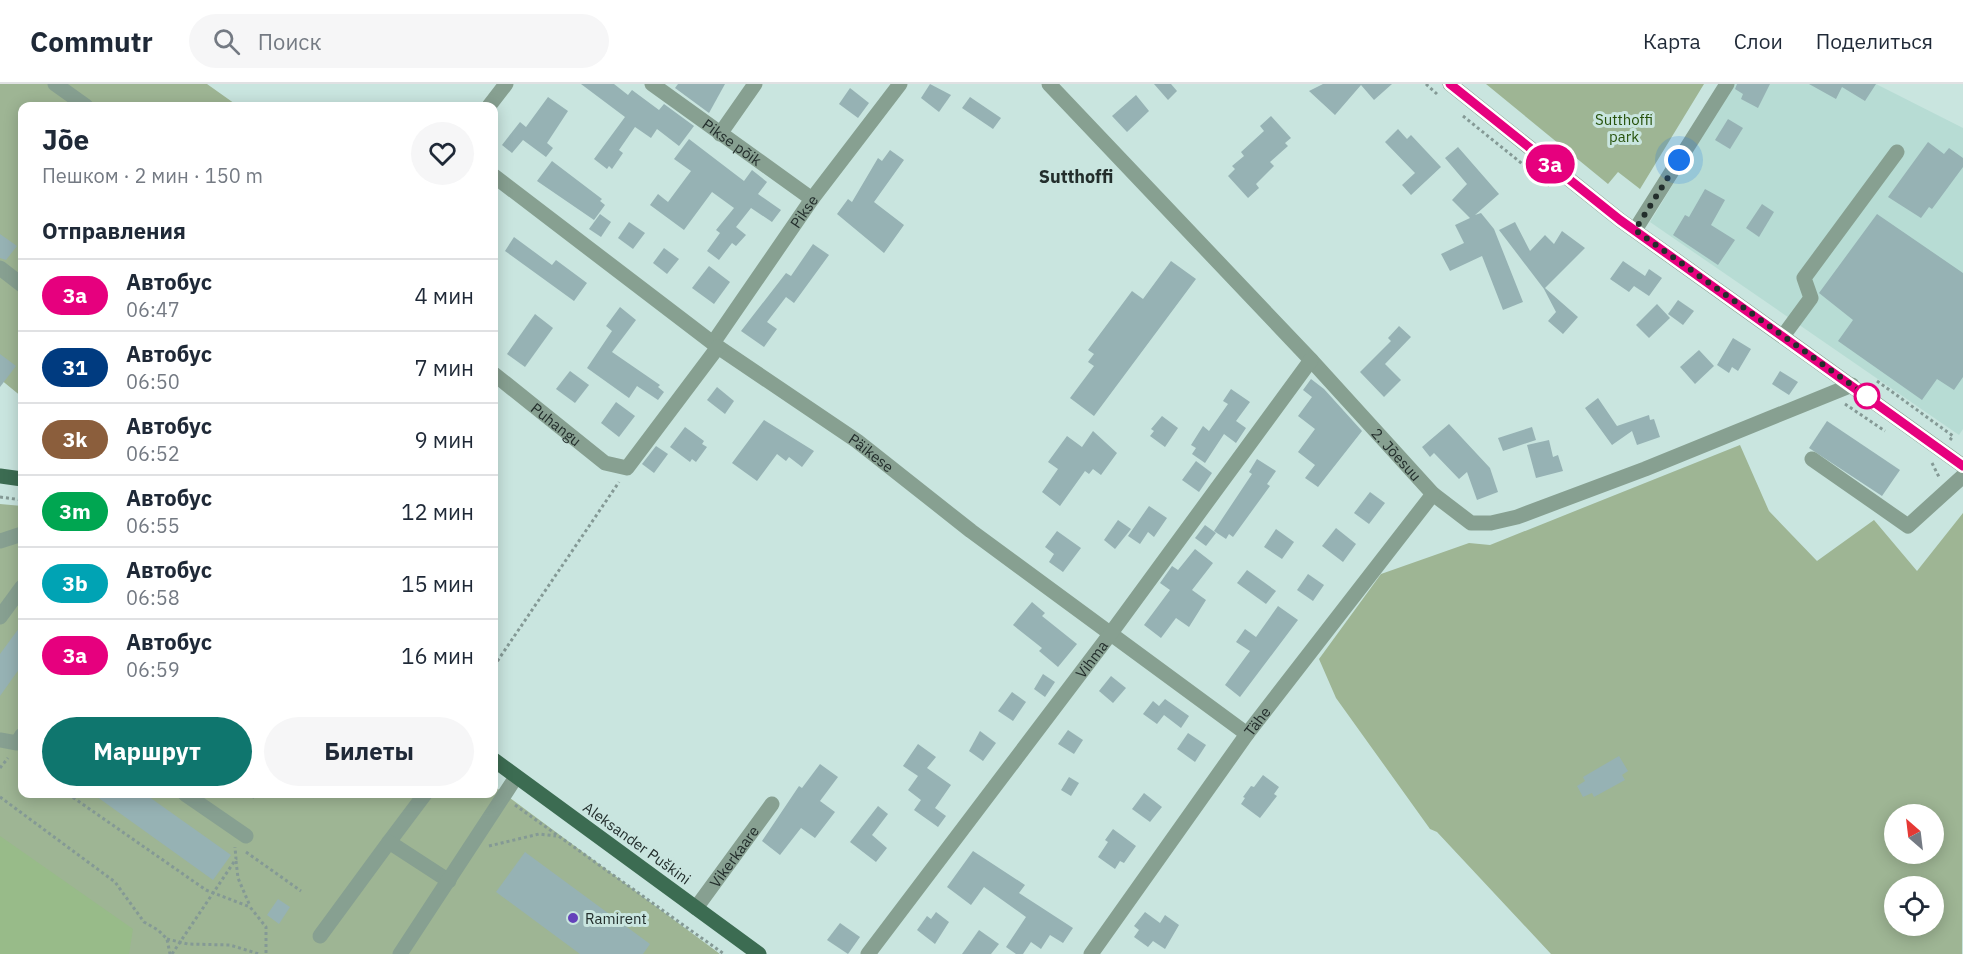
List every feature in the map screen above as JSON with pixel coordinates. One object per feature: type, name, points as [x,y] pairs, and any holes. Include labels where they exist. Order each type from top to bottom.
[{"type":"main road","points":[[0,476],[18,478]]},
{"type":"main road","name":"Aleksander Puškini","points":[[498,763],[759,954]]},
{"type":"street","points":[[55,84],[80,102]]},
{"type":"street","points":[[492,102],[506,84]]},
{"type":"street","name":"Pikse põik","points":[[651,84],[812,199]]},
{"type":"street","points":[[720,134],[755,84]]},
{"type":"street","name":"Pikse","points":[[620,468],[627,468],[632,464],[716,345],[812,199],[900,84]]},
{"type":"street","name":"2. Jõesuu","points":[[1049,84],[1311,360],[1432,494],[1471,523],[1491,523],[1508,519],[1645,470],[1852,385]]},
{"type":"street","points":[[1450,84],[1635,230],[1963,466]]},
{"type":"street","points":[[1635,230],[1727,84]]},
{"type":"street","points":[[1783,336],[1811,297],[1804,278],[1897,152]]},
{"type":"street","name":"Päikese","points":[[498,179],[716,345],[857,441],[970,531],[1247,734]]},
{"type":"street","points":[[0,268],[18,282]]},
{"type":"street","name":"Vihma","points":[[868,954],[1111,633],[1311,360]]},
{"type":"street","name":"Puhangu","points":[[498,377],[605,463],[620,468]]},
{"type":"street","points":[[1812,459],[1908,526],[1963,476]]},
{"type":"street","name":"Tähe","points":[[1091,954],[1247,734],[1432,494]]},
{"type":"street","points":[[0,541],[18,535]]},
{"type":"street","points":[[0,617],[18,592]]},
{"type":"street","points":[[0,740],[18,741]]},
{"type":"street","points":[[400,954],[516,777]]},
{"type":"street","points":[[190,798],[240,842]]},
{"type":"street","points":[[320,936],[422,798]]},
{"type":"street","name":"Vikerkaare","points":[[696,908],[772,804]]},
{"type":"street","points":[[389,842],[448,881]]},
{"type":"path","points":[[498,660],[623,476],[620,468]]},
{"type":"path","points":[[0,497],[18,499]]},
{"type":"path","points":[[503,796],[724,954]]},
{"type":"path","points":[[0,797],[115,882],[144,922],[158,930],[167,939],[171,954]]},
{"type":"path","points":[[74,798],[213,893],[250,908]]},
{"type":"path","points":[[465,854],[506,840],[539,834],[558,836]]},
{"type":"path","points":[[266,954],[266,927],[250,908],[238,878],[236,859],[240,842],[301,891]]},
{"type":"path","points":[[171,954],[236,859]]},
{"type":"path","points":[[167,939],[205,946],[230,945],[259,954]]},
{"type":"shaded area","points":[[1734,84],[1876,84],[1963,128],[1963,429],[1959,435],[1650,222]]},
{"type":"green space","points":[[0,84],[207,84],[232,102],[18,102],[18,394],[0,379]]},
{"type":"green space","name":"Sutthoffi park","points":[[1486,84],[1704,84],[1640,189],[1618,172],[1608,184]]},
{"type":"green space","points":[[1740,445],[1769,511],[1817,561],[1874,520],[1917,571],[1963,513],[1962,954],[1551,954],[1437,832],[1430,829],[1336,698],[1319,659],[1381,574],[1469,543],[1490,545]]},
{"type":"green space","points":[[0,504],[18,506],[18,798],[498,798],[498,789],[720,954],[0,954]]},
{"type":"green space","points":[[0,836],[133,929],[129,954],[0,954]]},
{"type":"building","points":[[581,84],[614,84],[628,95],[632,90],[659,110],[664,104],[694,126],[679,146],[657,129],[651,138],[635,127],[619,150],[623,153],[612,169],[609,166],[607,169],[594,159],[625,117]]},
{"type":"building","points":[[678,84],[725,84],[709,113],[675,88]]},
{"type":"building","points":[[930,84],[951,95],[939,112],[921,98]]},
{"type":"building","points":[[1154,84],[1171,84],[1177,91],[1168,100]]},
{"type":"building","points":[[1323,84],[1392,84],[1374,100],[1361,85],[1335,115],[1309,91]]},
{"type":"building","points":[[1737,84],[1770,84],[1758,108],[1741,99],[1743,94],[1735,89]]},
{"type":"building","points":[[1809,84],[1876,84],[1865,101],[1842,87],[1836,99]]},
{"type":"building","points":[[850,88],[869,103],[858,118],[839,104]]},
{"type":"building","points":[[1136,95],[1149,111],[1127,132],[1112,116]]},
{"type":"building","points":[[548,97],[568,111],[547,143],[553,148],[546,157],[523,140],[512,153],[502,145],[520,122],[526,127]]},
{"type":"building","points":[[970,97],[1001,118],[993,129],[962,108]]},
{"type":"building","points":[[1271,116],[1291,138],[1285,143],[1288,146],[1270,162],[1274,166],[1256,184],[1259,188],[1248,198],[1228,176],[1235,169],[1232,166],[1244,156],[1241,152],[1264,131],[1260,126]]},
{"type":"building","points":[[1728,119],[1743,128],[1730,149],[1715,140]]},
{"type":"building","points":[[1398,129],[1407,139],[1411,135],[1441,167],[1411,195],[1402,185],[1415,173],[1385,142]]},
{"type":"building","points":[[689,139],[744,181],[752,170],[767,182],[758,194],[781,210],[772,222],[751,208],[736,227],[746,235],[736,246],[732,243],[719,260],[707,251],[720,233],[716,230],[734,208],[712,192],[684,230],[650,205],[658,194],[668,202],[691,171],[674,159]]},
{"type":"building","points":[[1928,142],[1944,154],[1949,148],[1963,158],[1963,167],[1932,209],[1929,207],[1921,218],[1888,197]]},
{"type":"building","points":[[1458,147],[1499,194],[1475,215],[1481,213],[1494,229],[1523,302],[1503,310],[1482,256],[1450,271],[1441,254],[1464,243],[1455,225],[1470,218],[1452,200],[1467,184],[1445,158]]},
{"type":"building","points":[[890,150],[904,160],[874,202],[904,225],[884,253],[837,214],[848,199],[852,202],[878,158],[882,161]]},
{"type":"building","points":[[552,161],[602,199],[600,201],[605,205],[594,220],[537,181]]},
{"type":"building","points":[[1705,189],[1725,200],[1711,225],[1735,240],[1718,265],[1673,235],[1685,215],[1689,217]]},
{"type":"building","points":[[1762,204],[1774,212],[1759,237],[1746,228]]},
{"type":"building","points":[[600,214],[611,222],[601,237],[589,229]]},
{"type":"building","points":[[1877,214],[1963,273],[1963,377],[1954,390],[1937,379],[1922,400],[1838,341],[1853,320],[1819,293]]},
{"type":"building","points":[[629,222],[645,233],[633,249],[618,238]]},
{"type":"building","points":[[1515,222],[1530,251],[1545,235],[1554,244],[1562,231],[1585,248],[1545,288],[1578,317],[1563,334],[1548,321],[1556,312],[1544,289],[1499,230]]},
{"type":"building","points":[[0,234],[17,246],[6,260],[0,258]]},
{"type":"building","points":[[514,237],[552,265],[556,260],[587,283],[574,301],[505,251]]},
{"type":"building","points":[[813,244],[829,255],[794,303],[786,297],[767,322],[777,329],[764,347],[741,331],[786,273],[791,276]]},
{"type":"building","points":[[664,248],[679,259],[667,274],[653,263]]},
{"type":"building","points":[[1171,261],[1196,279],[1094,416],[1070,398],[1094,366],[1088,362],[1094,354],[1088,350],[1132,291],[1143,299]]},
{"type":"building","points":[[1623,261],[1645,276],[1649,269],[1662,278],[1649,296],[1634,286],[1629,292],[1610,279]]},
{"type":"building","points":[[709,266],[730,282],[714,304],[692,288]]},
{"type":"building","points":[[1678,300],[1694,311],[1683,325],[1668,314]]},
{"type":"building","points":[[1657,304],[1670,318],[1649,338],[1636,325]]},
{"type":"building","points":[[620,307],[636,320],[612,352],[660,385],[658,387],[664,392],[658,400],[637,386],[629,398],[587,368],[612,331],[606,326]]},
{"type":"building","points":[[535,314],[553,328],[525,367],[507,354]]},
{"type":"building","points":[[1399,326],[1411,337],[1385,364],[1401,380],[1384,397],[1360,372],[1391,341],[1388,338]]},
{"type":"building","points":[[1733,338],[1751,349],[1738,371],[1732,367],[1729,373],[1717,365]]},
{"type":"building","points":[[1699,350],[1714,366],[1695,384],[1680,367]]},
{"type":"building","points":[[0,354],[16,366],[0,387]]},
{"type":"building","points":[[570,371],[589,385],[575,403],[556,389]]},
{"type":"building","points":[[1780,371],[1798,382],[1789,395],[1772,384]]},
{"type":"building","points":[[1311,379],[1324,389],[1362,431],[1318,487],[1305,478],[1315,465],[1298,452],[1315,429],[1298,416],[1312,397],[1303,390]]},
{"type":"building","points":[[717,387],[734,401],[725,414],[707,400]]},
{"type":"building","points":[[1231,389],[1250,402],[1236,421],[1246,428],[1236,443],[1224,434],[1205,463],[1192,454],[1196,448],[1191,445],[1203,426],[1209,431],[1228,404],[1223,401]]},
{"type":"building","points":[[1598,398],[1617,426],[1649,415],[1650,420],[1654,419],[1660,437],[1637,445],[1632,431],[1612,445],[1585,408]]},
{"type":"building","points":[[616,402],[635,416],[619,437],[601,423]]},
{"type":"building","points":[[1162,416],[1178,428],[1165,447],[1150,436],[1154,431],[1151,429]]},
{"type":"building","points":[[764,420],[814,451],[802,467],[789,457],[786,461],[777,454],[757,481],[732,463]]},
{"type":"building","points":[[1827,421],[1900,470],[1882,496],[1809,448]]},
{"type":"building","points":[[1449,424],[1490,468],[1498,492],[1477,500],[1467,472],[1459,479],[1434,453],[1430,457],[1422,447]]},
{"type":"building","points":[[685,427],[704,441],[702,444],[707,447],[696,462],[692,459],[690,462],[670,447]]},
{"type":"building","points":[[1532,427],[1536,440],[1503,451],[1498,438]]},
{"type":"building","points":[[1093,431],[1117,453],[1101,475],[1093,469],[1089,474],[1085,471],[1060,506],[1042,492],[1058,469],[1048,462],[1067,436],[1082,447]]},
{"type":"building","points":[[1549,440],[1553,457],[1558,455],[1563,471],[1536,478],[1527,445]]},
{"type":"building","points":[[656,446],[668,454],[654,473],[642,464]]},
{"type":"building","points":[[1257,459],[1276,471],[1267,484],[1270,486],[1233,537],[1229,534],[1226,539],[1214,531],[1252,474],[1249,472]]},
{"type":"building","points":[[1196,461],[1212,473],[1199,492],[1182,480]]},
{"type":"building","points":[[1370,492],[1385,503],[1369,524],[1354,513]]},
{"type":"building","points":[[1149,506],[1167,518],[1154,537],[1148,532],[1140,544],[1128,536]]},
{"type":"building","points":[[1118,520],[1131,529],[1115,549],[1104,540]]},
{"type":"building","points":[[1205,525],[1216,533],[1206,546],[1195,538]]},
{"type":"building","points":[[1336,528],[1356,544],[1343,562],[1322,546]]},
{"type":"building","points":[[1276,529],[1294,542],[1282,559],[1264,547]]},
{"type":"building","points":[[1057,531],[1081,548],[1063,572],[1049,562],[1054,554],[1045,547]]},
{"type":"building","points":[[1195,549],[1213,563],[1192,590],[1206,600],[1189,627],[1176,618],[1161,638],[1144,625],[1170,590],[1160,583],[1172,566],[1178,570]]},
{"type":"building","points":[[1247,570],[1276,591],[1266,604],[1237,583]]},
{"type":"building","points":[[1308,574],[1324,585],[1313,601],[1297,590]]},
{"type":"building","points":[[1032,602],[1045,613],[1042,616],[1077,644],[1058,667],[1039,651],[1042,648],[1013,625]]},
{"type":"building","points":[[1278,606],[1298,620],[1240,697],[1225,685],[1250,651],[1236,642],[1245,629],[1256,637]]},
{"type":"building","points":[[18,629],[18,671],[0,696],[0,654]]},
{"type":"building","points":[[1043,674],[1055,682],[1045,697],[1034,689]]},
{"type":"building","points":[[1111,676],[1126,688],[1113,703],[1099,691]]},
{"type":"building","points":[[1012,692],[1026,702],[1013,721],[998,711]]},
{"type":"building","points":[[1165,699],[1189,716],[1181,728],[1164,715],[1157,724],[1143,714],[1153,701],[1159,706]]},
{"type":"building","points":[[1068,730],[1083,740],[1074,754],[1058,744]]},
{"type":"building","points":[[980,731],[996,743],[983,761],[969,751]]},
{"type":"building","points":[[1188,733],[1206,745],[1195,762],[1177,749]]},
{"type":"building","points":[[918,744],[936,757],[927,768],[951,785],[935,808],[946,816],[938,827],[914,810],[921,800],[908,790],[918,776],[903,766]]},
{"type":"building","points":[[1619,756],[1628,771],[1622,775],[1625,780],[1594,797],[1592,793],[1583,797],[1577,786],[1585,781],[1583,777]]},
{"type":"building","points":[[820,764],[838,777],[820,801],[835,812],[815,838],[801,828],[780,855],[762,841],[799,786],[802,788]]},
{"type":"building","points":[[1263,775],[1279,787],[1274,794],[1277,796],[1260,818],[1241,804],[1251,786],[1254,787]]},
{"type":"building","points":[[1069,777],[1079,783],[1071,796],[1061,790]]},
{"type":"building","points":[[1144,793],[1162,807],[1150,822],[1132,809]]},
{"type":"building","points":[[99,798],[151,798],[231,855],[213,880]]},
{"type":"building","points":[[878,806],[888,814],[872,835],[887,848],[876,862],[850,842]]},
{"type":"building","points":[[1113,829],[1136,846],[1124,863],[1120,861],[1115,869],[1098,857],[1108,842],[1105,840]]},
{"type":"building","points":[[973,851],[1025,885],[1019,893],[1073,928],[1063,943],[1050,935],[1041,949],[1031,942],[1023,954],[1016,954],[1006,947],[1026,917],[984,887],[971,905],[947,887]]},
{"type":"building","name":"Ramirent","points":[[525,852],[650,944],[643,954],[580,954],[496,892]]},
{"type":"building","points":[[278,899],[290,907],[279,924],[267,915]]},
{"type":"building","points":[[936,912],[949,922],[935,944],[917,930],[927,916],[931,919]]},
{"type":"building","points":[[1145,912],[1160,923],[1165,915],[1179,925],[1165,949],[1153,941],[1148,947],[1134,937],[1139,930],[1134,926]]},
{"type":"building","points":[[840,923],[860,937],[848,954],[827,940]]},
{"type":"building","points":[[979,930],[999,944],[991,954],[962,954]]},
{"type":"bus line","name":"3a","points":[[1450,84],[1620,220],[1943,449],[1963,466]]},
{"type":"place","name":"Ramirent","points":[[573,918]]},
{"type":"district","name":"Sutthoffi","points":[[1076,176]]},
{"type":"route","points":[[1679,160],[1635,230],[1867,396]]}]
